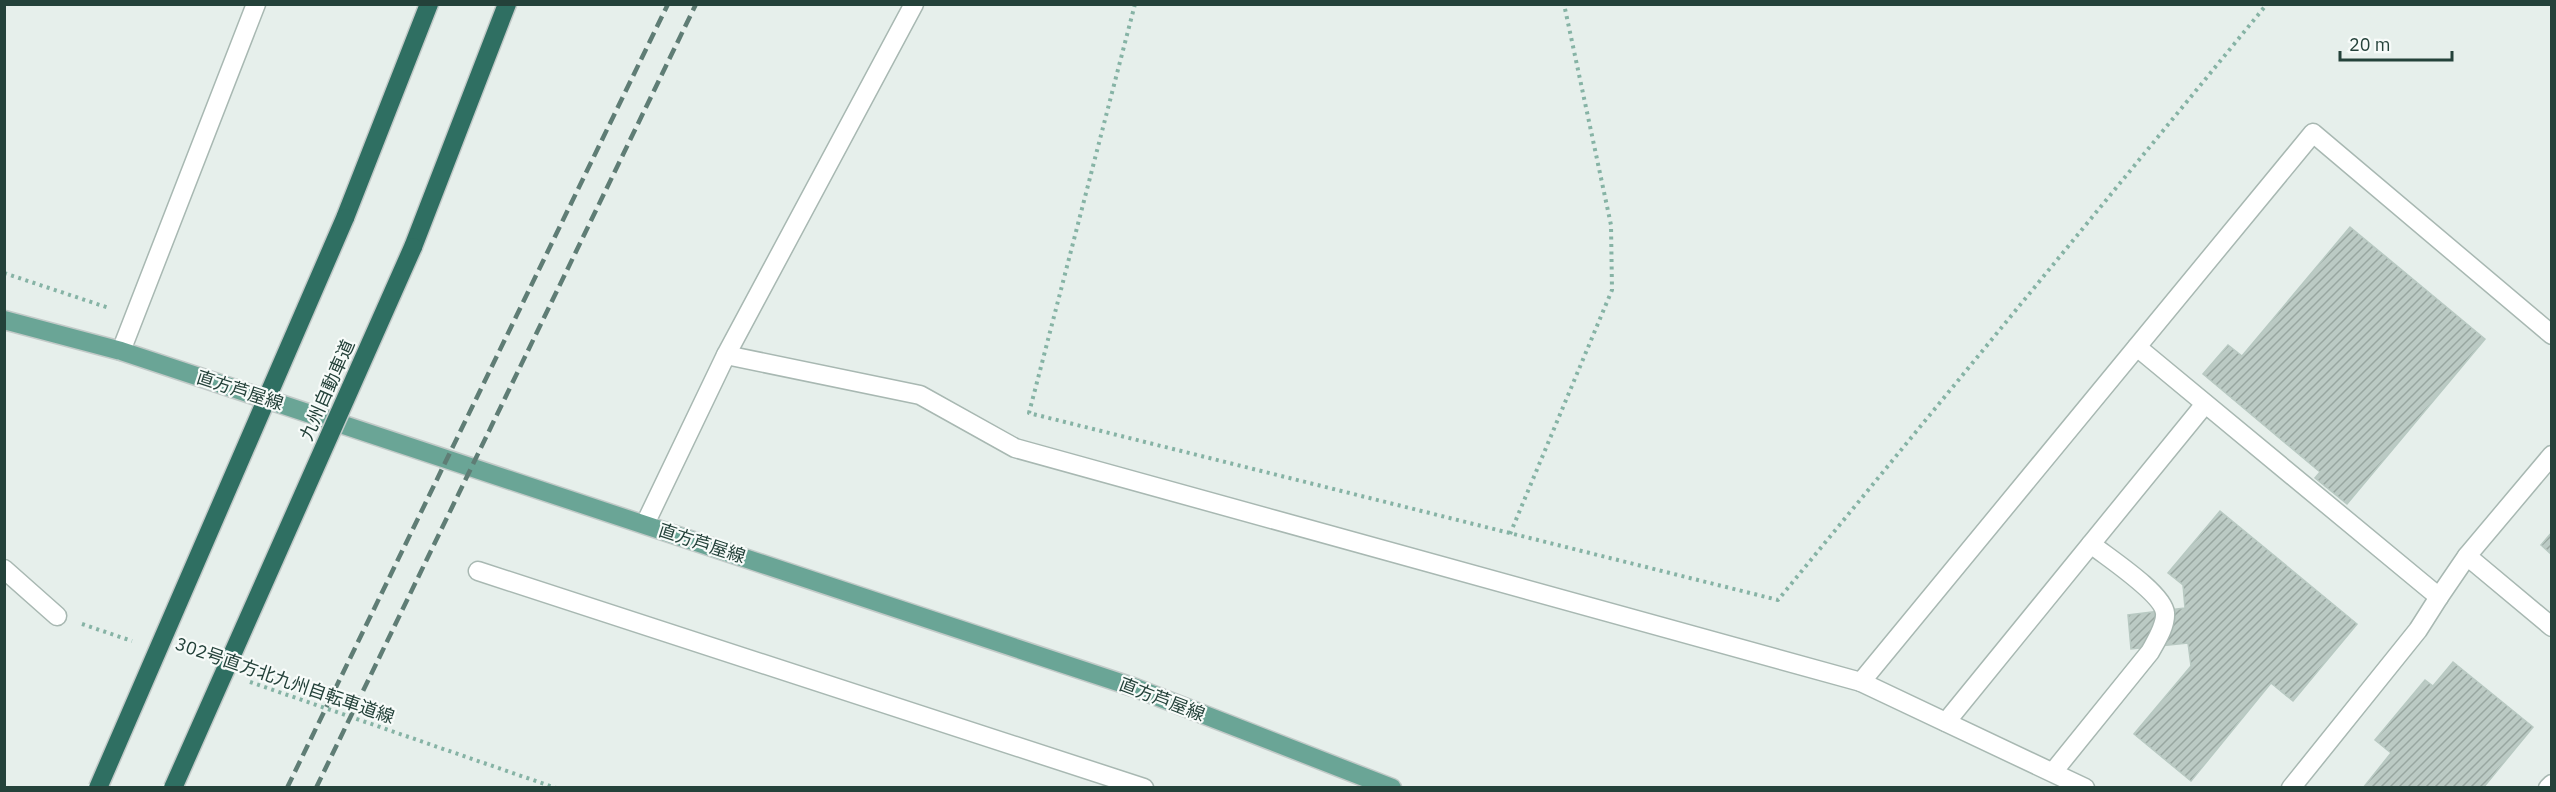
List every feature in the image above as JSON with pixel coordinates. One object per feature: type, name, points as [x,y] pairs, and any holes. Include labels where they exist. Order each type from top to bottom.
[{"type":"highway","points":[[98,788],[345,218],[429,4]]},
{"type":"highway","name":"九州自動車道","points":[[173,788],[413,247],[507,4]]},
{"type":"main road","name":"直方芦屋線","points":[[4,320],[121,351],[1133,687],[1392,788]]},
{"type":"street","points":[[121,351],[256,4]]},
{"type":"street","points":[[645,524],[726,355],[914,4]]},
{"type":"street","points":[[1862,682],[2313,132],[2552,335]]},
{"type":"street","points":[[2137,347],[2439,597]]},
{"type":"street","points":[[726,355],[920,395],[1015,448],[1862,682],[2085,788]]},
{"type":"street","points":[[1946,722],[2205,404]]},
{"type":"street","points":[[2291,788],[2418,630],[2467,556],[2552,454]]},
{"type":"street","points":[[2053,772],[2150,652],[2160,633],[2165,613],[2158,598],[2091,544]]},
{"type":"street","points":[[2467,556],[2552,627]]},
{"type":"street","points":[[4,569],[57,616]]},
{"type":"street","points":[[478,571],[1144,788]]},
{"type":"street","points":[[2548,788],[2552,784]]},
{"type":"path","points":[[1135,4],[1029,413],[1778,600],[2267,4]]},
{"type":"path","points":[[1510,534],[1612,290],[1611,225],[1564,4]]},
{"type":"path","points":[[4,273],[134,316]]},
{"type":"path","points":[[57,616],[134,642]]},
{"type":"path","name":"302号直方北九州自転車道線","points":[[245,681],[556,788]]},
{"type":"building","points":[[2350,227],[2485,339],[2347,504],[2315,478],[2320,472],[2203,374],[2228,345],[2242,356]]},
{"type":"building","points":[[2220,511],[2357,624],[2293,701],[2271,683],[2191,781],[2134,734],[2191,666],[2188,643],[2131,649],[2128,615],[2185,608],[2183,585],[2168,573]]},
{"type":"building","points":[[2552,532],[2552,555],[2541,545]]},
{"type":"building","points":[[2453,662],[2533,727],[2483,788],[2363,788],[2391,753],[2375,740],[2425,680],[2433,686]]},
{"type":"railway","points":[[287,788],[668,4]]},
{"type":"railway","points":[[316,788],[696,4]]}]
